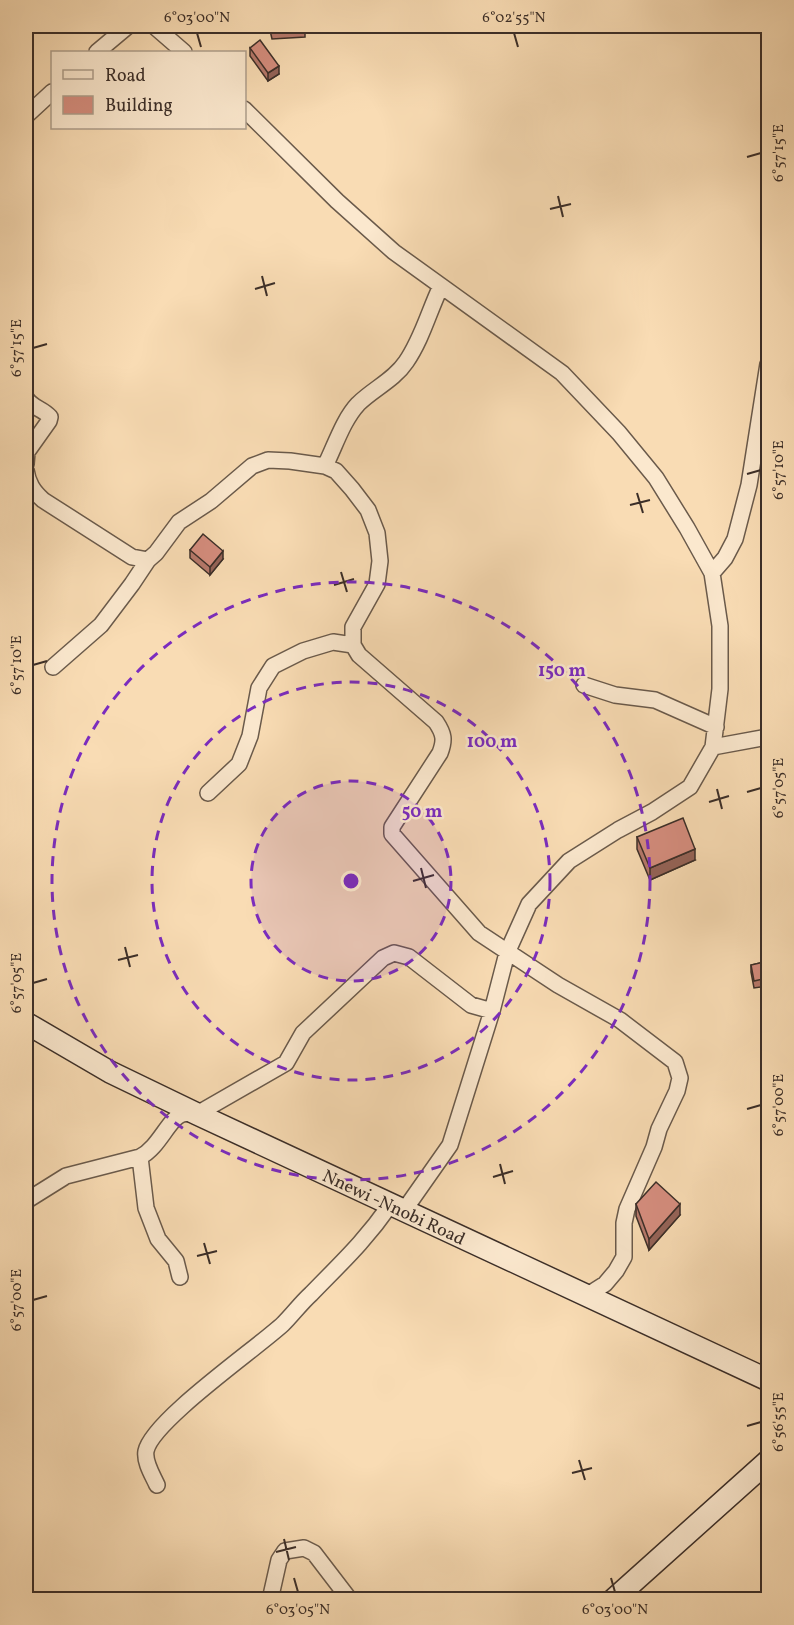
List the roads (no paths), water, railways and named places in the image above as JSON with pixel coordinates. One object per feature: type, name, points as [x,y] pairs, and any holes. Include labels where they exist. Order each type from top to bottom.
[{"type":"main road","name":"Nnewi -Nnobi Road","points":[[26,1023],[110,1072],[197,1114],[768,1380]]},
{"type":"main road","points":[[613,1599],[768,1461]]},
{"type":"street","points":[[98,51],[128,26]]},
{"type":"street","points":[[154,26],[183,51]]},
{"type":"street","points":[[26,116],[51,93]]},
{"type":"street","points":[[157,1485],[148,1464],[146,1452],[152,1438],[210,1382],[283,1323],[397,1208],[450,1145],[492,1011],[507,953],[529,904],[569,861],[690,787],[713,747],[720,689],[720,626],[712,573],[656,478],[619,432],[561,373],[394,252],[336,201],[246,111]]},
{"type":"street","points":[[325,466],[357,405],[393,377],[405,364],[417,345],[428,312],[441,286]]},
{"type":"street","points":[[712,573],[725,558],[735,539],[749,485],[768,364]]},
{"type":"street","points":[[26,398],[34,408],[45,411],[50,417],[27,452],[26,464]]},
{"type":"street","points":[[52,667],[101,625],[179,522],[211,501],[252,465],[268,460],[325,466],[336,471],[352,489],[368,510],[377,532],[380,561],[377,584],[353,627],[353,645],[359,655],[436,722],[442,732],[444,742],[440,753],[392,827],[392,834],[479,933],[507,953],[620,1020],[675,1062],[680,1078],[677,1091],[627,1209],[624,1223],[624,1257],[605,1284],[586,1296]]},
{"type":"street","points":[[26,470],[28,482],[43,500],[132,557],[148,560]]},
{"type":"street","points":[[207,793],[239,764],[250,736],[259,688],[273,666],[303,651],[333,642],[353,645]]},
{"type":"street","points":[[584,685],[615,695],[655,700],[716,727]]},
{"type":"street","points":[[713,747],[768,737]]},
{"type":"street","points":[[26,1201],[66,1176],[140,1157],[150,1152],[174,1118],[183,1114],[197,1114],[286,1063],[303,1033],[383,958],[394,953],[410,957],[471,1005],[492,1011]]},
{"type":"street","points":[[140,1157],[146,1208],[158,1239],[176,1261],[180,1277]]},
{"type":"street","points":[[270,1599],[279,1560],[285,1551],[304,1548],[314,1553],[350,1599]]}]
